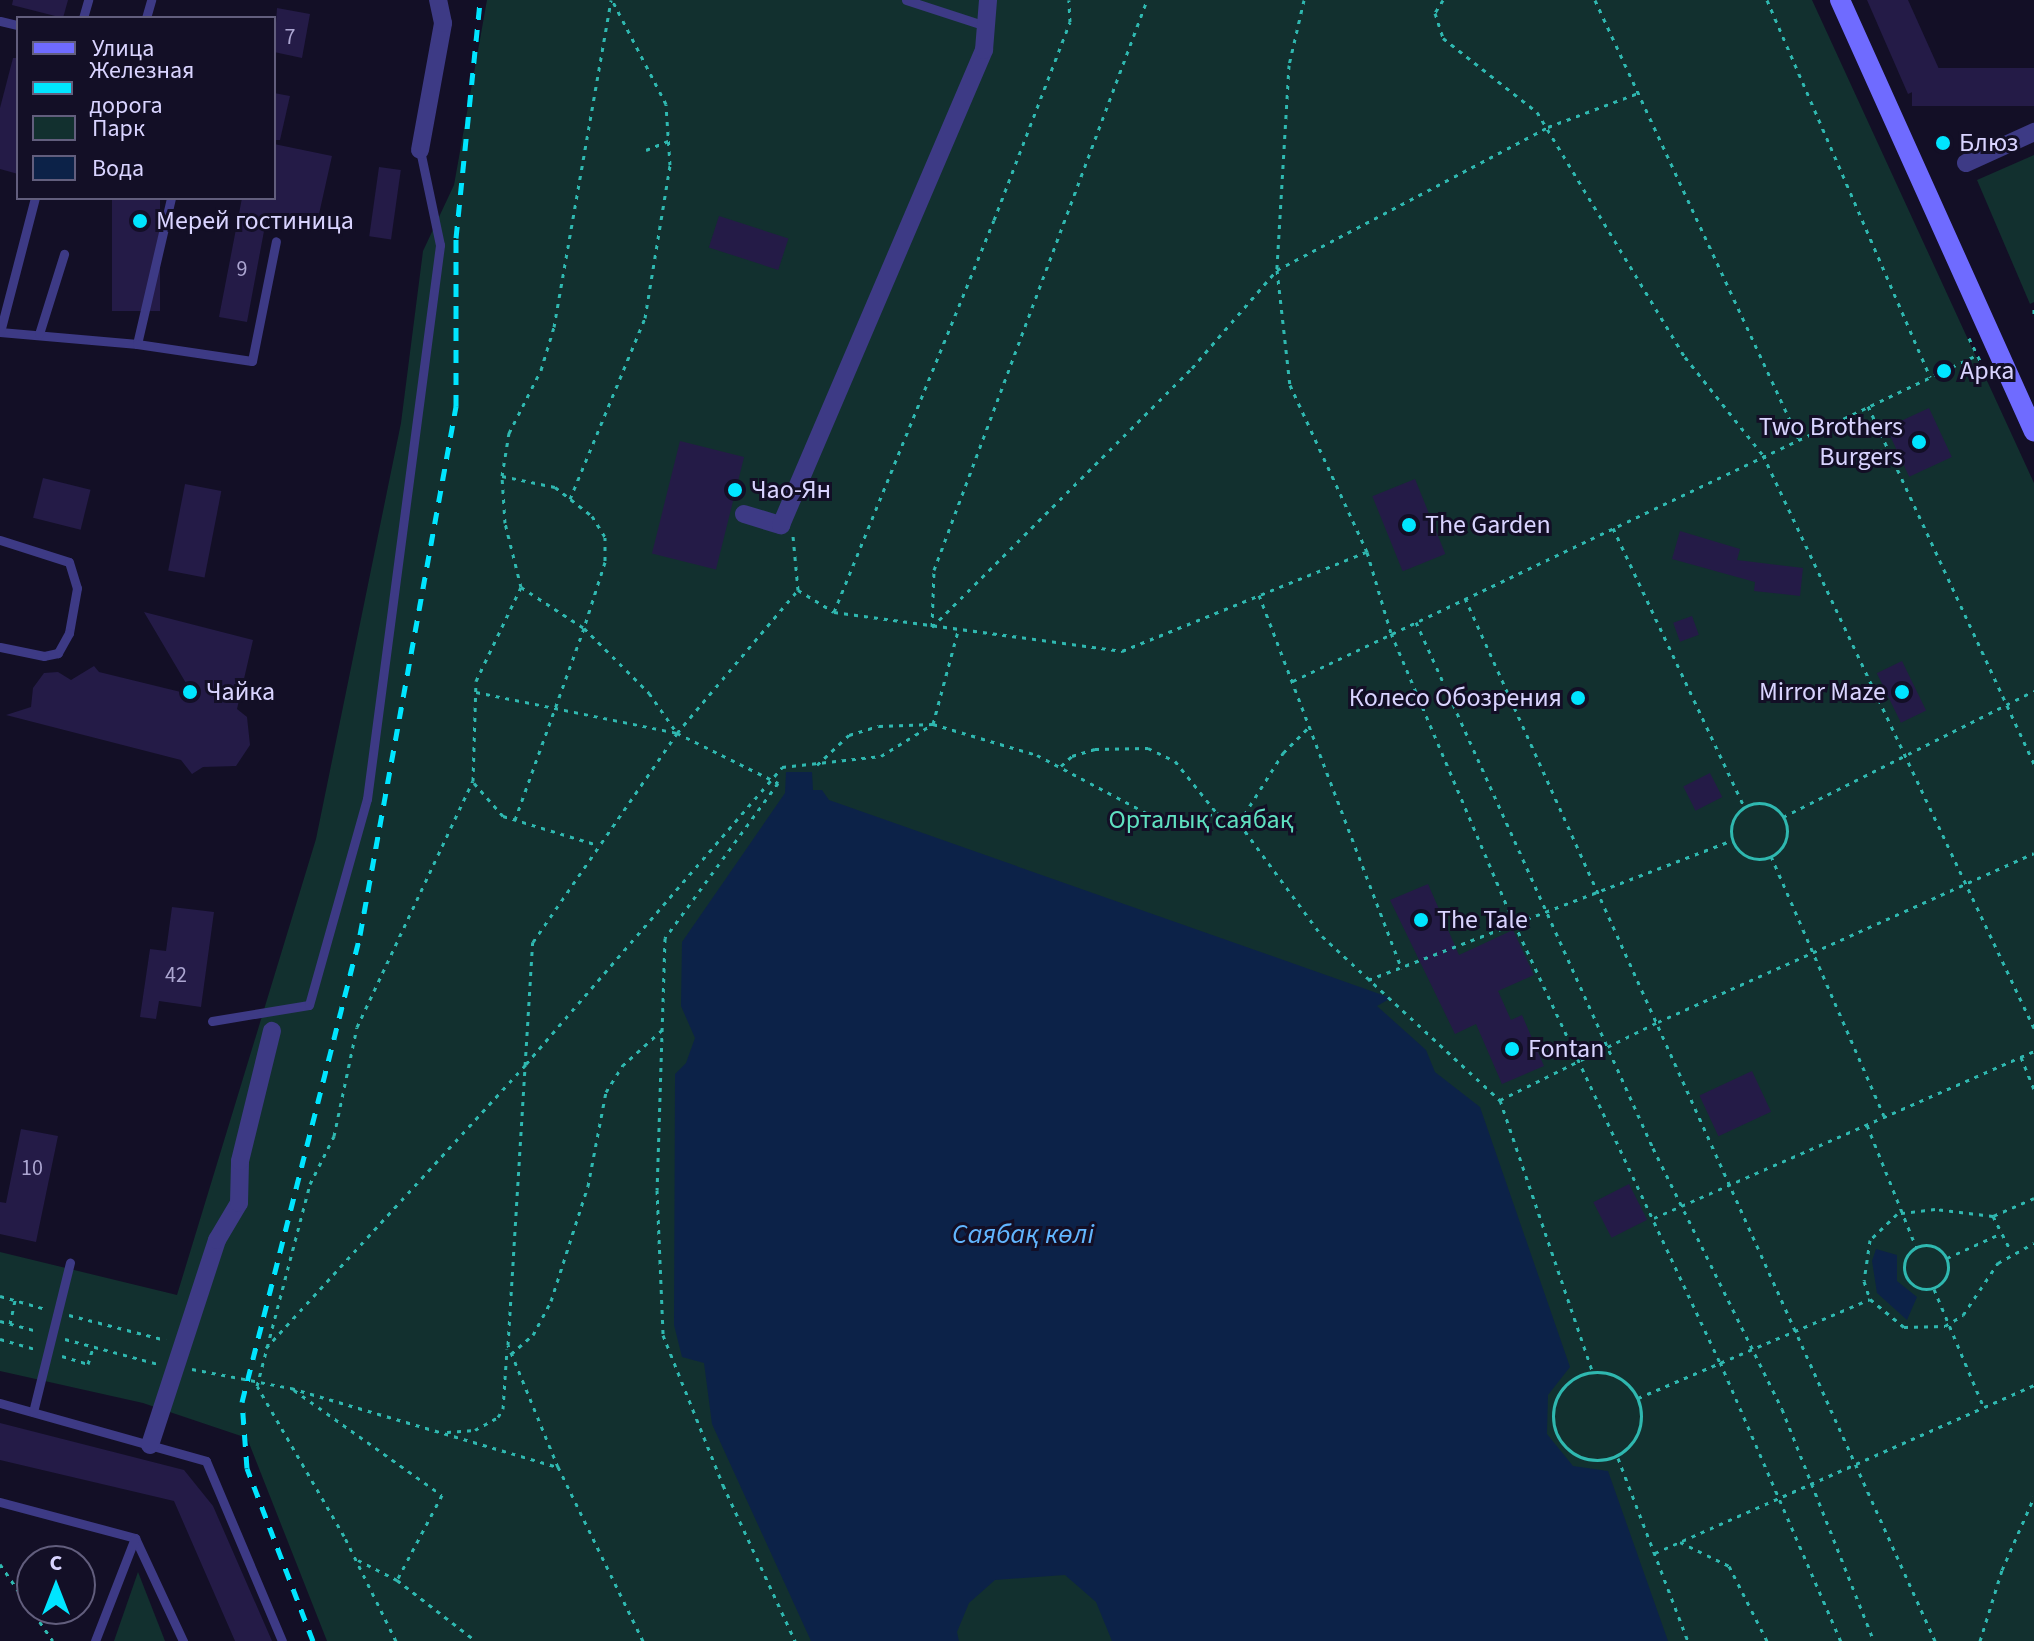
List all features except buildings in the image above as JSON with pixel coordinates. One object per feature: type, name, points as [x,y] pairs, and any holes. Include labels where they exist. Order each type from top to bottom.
[{"type":"main road","points":[[1840,0],[2034,431]]},
{"type":"street","points":[[420,150],[443,23],[438,0]]},
{"type":"street","points":[[744,514],[781,525],[984,50],[988,0]]},
{"type":"street","points":[[1966,163],[2034,132]]},
{"type":"street","points":[[150,1445],[217,1240],[239,1203],[240,1161],[272,1031]]},
{"type":"lane","points":[[906,0],[987,26]]},
{"type":"lane","points":[[212,1021],[309,1005],[367,799],[440,245],[420,150]]},
{"type":"lane","points":[[34,200],[0,332],[137,344],[252,361],[276,241]]},
{"type":"lane","points":[[137,344],[171,200]]},
{"type":"lane","points":[[39,334],[64,254]]},
{"type":"lane","points":[[0,540],[69,562],[77,588],[69,633],[58,653],[44,656],[0,647]]},
{"type":"lane","points":[[33,1412],[70,1263]]},
{"type":"lane","points":[[0,1403],[206,1461],[282,1641]]},
{"type":"lane","points":[[0,1502],[135,1538]]},
{"type":"lane","points":[[95,1641],[135,1538]]},
{"type":"lane","points":[[135,1538],[183,1641]]},
{"type":"path","points":[[570,499],[645,318],[670,165],[666,104],[658,82],[612,0]]},
{"type":"path","points":[[612,0],[554,327],[541,370],[509,433],[502,476],[505,523],[521,587],[584,628],[649,693],[677,733]]},
{"type":"path","points":[[834,612],[1032,121],[1070,22],[1069,0]]},
{"type":"path","points":[[932,627],[934,570],[1147,0]]},
{"type":"path","points":[[1304,0],[1289,65],[1277,270],[1290,385],[1367,552],[1391,633],[1514,923],[1720,1362],[1841,1641]]},
{"type":"path","points":[[1443,0],[1435,13],[1443,38],[1537,112],[1685,357],[1763,455],[2034,1028]]},
{"type":"path","points":[[1595,0],[1798,438]]},
{"type":"path","points":[[1767,0],[1930,377]]},
{"type":"path","points":[[932,627],[1192,368],[1277,270],[1548,127],[1638,93]]},
{"type":"path","points":[[646,150],[668,141]]},
{"type":"path","points":[[2034,309],[2034,319]]},
{"type":"path","points":[[1969,338],[1985,370]]},
{"type":"path","points":[[1293,681],[1977,355]]},
{"type":"path","points":[[1868,406],[2034,764]]},
{"type":"path","points":[[502,476],[555,487],[592,516],[605,537],[605,562],[515,820]]},
{"type":"path","points":[[442,1433],[475,1430],[498,1417],[503,1409],[533,942],[677,733],[798,590],[790,503]]},
{"type":"path","points":[[1613,527],[1744,807]]},
{"type":"path","points":[[798,590],[834,612],[1122,651],[1367,552]]},
{"type":"path","points":[[396,1641],[356,1559],[257,1386],[310,1184],[334,1136],[357,1027],[473,781],[476,692],[496,632],[521,587]]},
{"type":"path","points":[[1259,595],[1402,969]]},
{"type":"path","points":[[1465,598],[1798,1330],[1935,1641]]},
{"type":"path","points":[[1416,622],[1607,1046],[1752,1348],[1812,1485],[1874,1641]]},
{"type":"path","points":[[266,1348],[526,1064],[782,767],[881,756],[933,724],[958,631]]},
{"type":"path","points":[[1783,817],[2034,691]]},
{"type":"path","points":[[476,692],[554,711],[677,733],[778,783],[774,796],[665,938],[657,1190],[663,1335],[723,1485],[795,1641]]},
{"type":"path","points":[[817,765],[849,735],[879,726],[933,724],[1061,766],[1169,825],[1217,813]]},
{"type":"path","points":[[1239,823],[1283,753],[1310,726]]},
{"type":"path","points":[[1061,766],[1072,756],[1095,749],[1148,748],[1175,761],[1217,813],[1239,823],[1322,936],[1500,1100],[1593,1373]]},
{"type":"path","points":[[473,781],[487,802],[515,820],[598,845]]},
{"type":"path","points":[[1761,803],[1783,817],[1786,834],[1771,856],[1753,858],[1732,840],[1732,821],[1744,807],[1761,803]]},
{"type":"path","points":[[1368,980],[1732,840]]},
{"type":"path","points":[[1500,1100],[1658,1022],[2034,853]]},
{"type":"path","points":[[1771,856],[1884,1117]]},
{"type":"path","points":[[511,1354],[533,1335],[551,1301],[588,1186],[606,1092],[622,1066],[662,1030]]},
{"type":"path","points":[[1654,1218],[2034,1051]]},
{"type":"path","points":[[2021,1057],[2034,1089]]},
{"type":"path","points":[[1867,1125],[1916,1247]]},
{"type":"path","points":[[2034,1198],[1993,1216],[1935,1209],[1902,1213],[1870,1240],[1863,1260],[1870,1299],[1904,1327],[1925,1330],[1950,1323],[1963,1315],[2011,1252],[2034,1243]]},
{"type":"path","points":[[1993,1216],[2011,1252]]},
{"type":"path","points":[[1946,1259],[2002,1233]]},
{"type":"path","points":[[1930,1246],[1946,1259],[1944,1279],[1933,1288],[1919,1288],[1907,1280],[1906,1258],[1916,1247],[1930,1246]]},
{"type":"path","points":[[1933,1288],[1984,1408]]},
{"type":"path","points":[[0,1296],[181,1344]]},
{"type":"path","points":[[1637,1398],[1870,1299]]},
{"type":"path","points":[[10,1324],[15,1300]]},
{"type":"path","points":[[0,1321],[257,1386],[291,1388],[558,1467]]},
{"type":"path","points":[[508,1345],[558,1467],[643,1641]]},
{"type":"path","points":[[1593,1373],[1614,1375],[1637,1398],[1642,1422],[1638,1436],[1617,1456],[1589,1460],[1563,1445],[1556,1432],[1555,1403],[1562,1390],[1593,1373]]},
{"type":"path","points":[[1655,1553],[2034,1385]]},
{"type":"path","points":[[291,1388],[442,1495],[397,1580]]},
{"type":"path","points":[[1617,1456],[1688,1641]]},
{"type":"path","points":[[1980,1641],[2002,1570],[2034,1497]]},
{"type":"path","points":[[1680,1542],[1729,1566],[1767,1641]]},
{"type":"path","points":[[356,1559],[397,1580],[476,1641]]},
{"type":"path","points":[[0,1564],[53,1641]]},
{"type":"green space","name":"Орталық саябақ","points":[[487,0],[1812,0],[2034,483],[2034,1641],[327,1641],[247,1438],[143,1403],[0,1371],[0,1252],[177,1295],[316,839],[401,423],[423,251],[454,185]]},
{"type":"green space","points":[[2034,155],[2034,302],[2030,304],[1977,180]]},
{"type":"green space","points":[[138,1572],[165,1641],[114,1641]]},
{"type":"water","name":"Саябақ көлі","points":[[786,772],[812,772],[813,790],[822,790],[829,800],[1391,998],[1377,1006],[1426,1050],[1435,1072],[1480,1107],[1570,1367],[1548,1395],[1547,1434],[1573,1466],[1608,1471],[1668,1641],[1112,1641],[1096,1602],[1065,1575],[995,1580],[969,1603],[957,1632],[959,1641],[811,1641],[712,1424],[704,1363],[682,1357],[674,1325],[675,1074],[686,1063],[695,1038],[681,1006],[682,942],[785,793]]},
{"type":"water","points":[[1876,1249],[1897,1255],[1897,1281],[1917,1297],[1907,1320],[1877,1293],[1872,1261]]},
{"type":"railway","points":[[313,1641],[247,1468],[242,1402],[360,935],[456,406],[456,238],[480,0]]},
{"type":"place","name":"Блюз","points":[[1943,143]]},
{"type":"place","name":"Мерей гостиница","points":[[140,221]]},
{"type":"place","name":"Арка","points":[[1944,371]]},
{"type":"place","name":"Two Brothers Burgers","points":[[1919,442]]},
{"type":"place","name":"Чао-Ян","points":[[735,490]]},
{"type":"place","name":"The Garden","points":[[1409,525]]},
{"type":"place","name":"Чайка","points":[[190,692]]},
{"type":"place","name":"Mirror Maze","points":[[1902,692]]},
{"type":"place","name":"Колесо Обозрения","points":[[1578,698]]},
{"type":"place","name":"The Tale","points":[[1421,920]]},
{"type":"place","name":"Fontan","points":[[1512,1049]]}]
